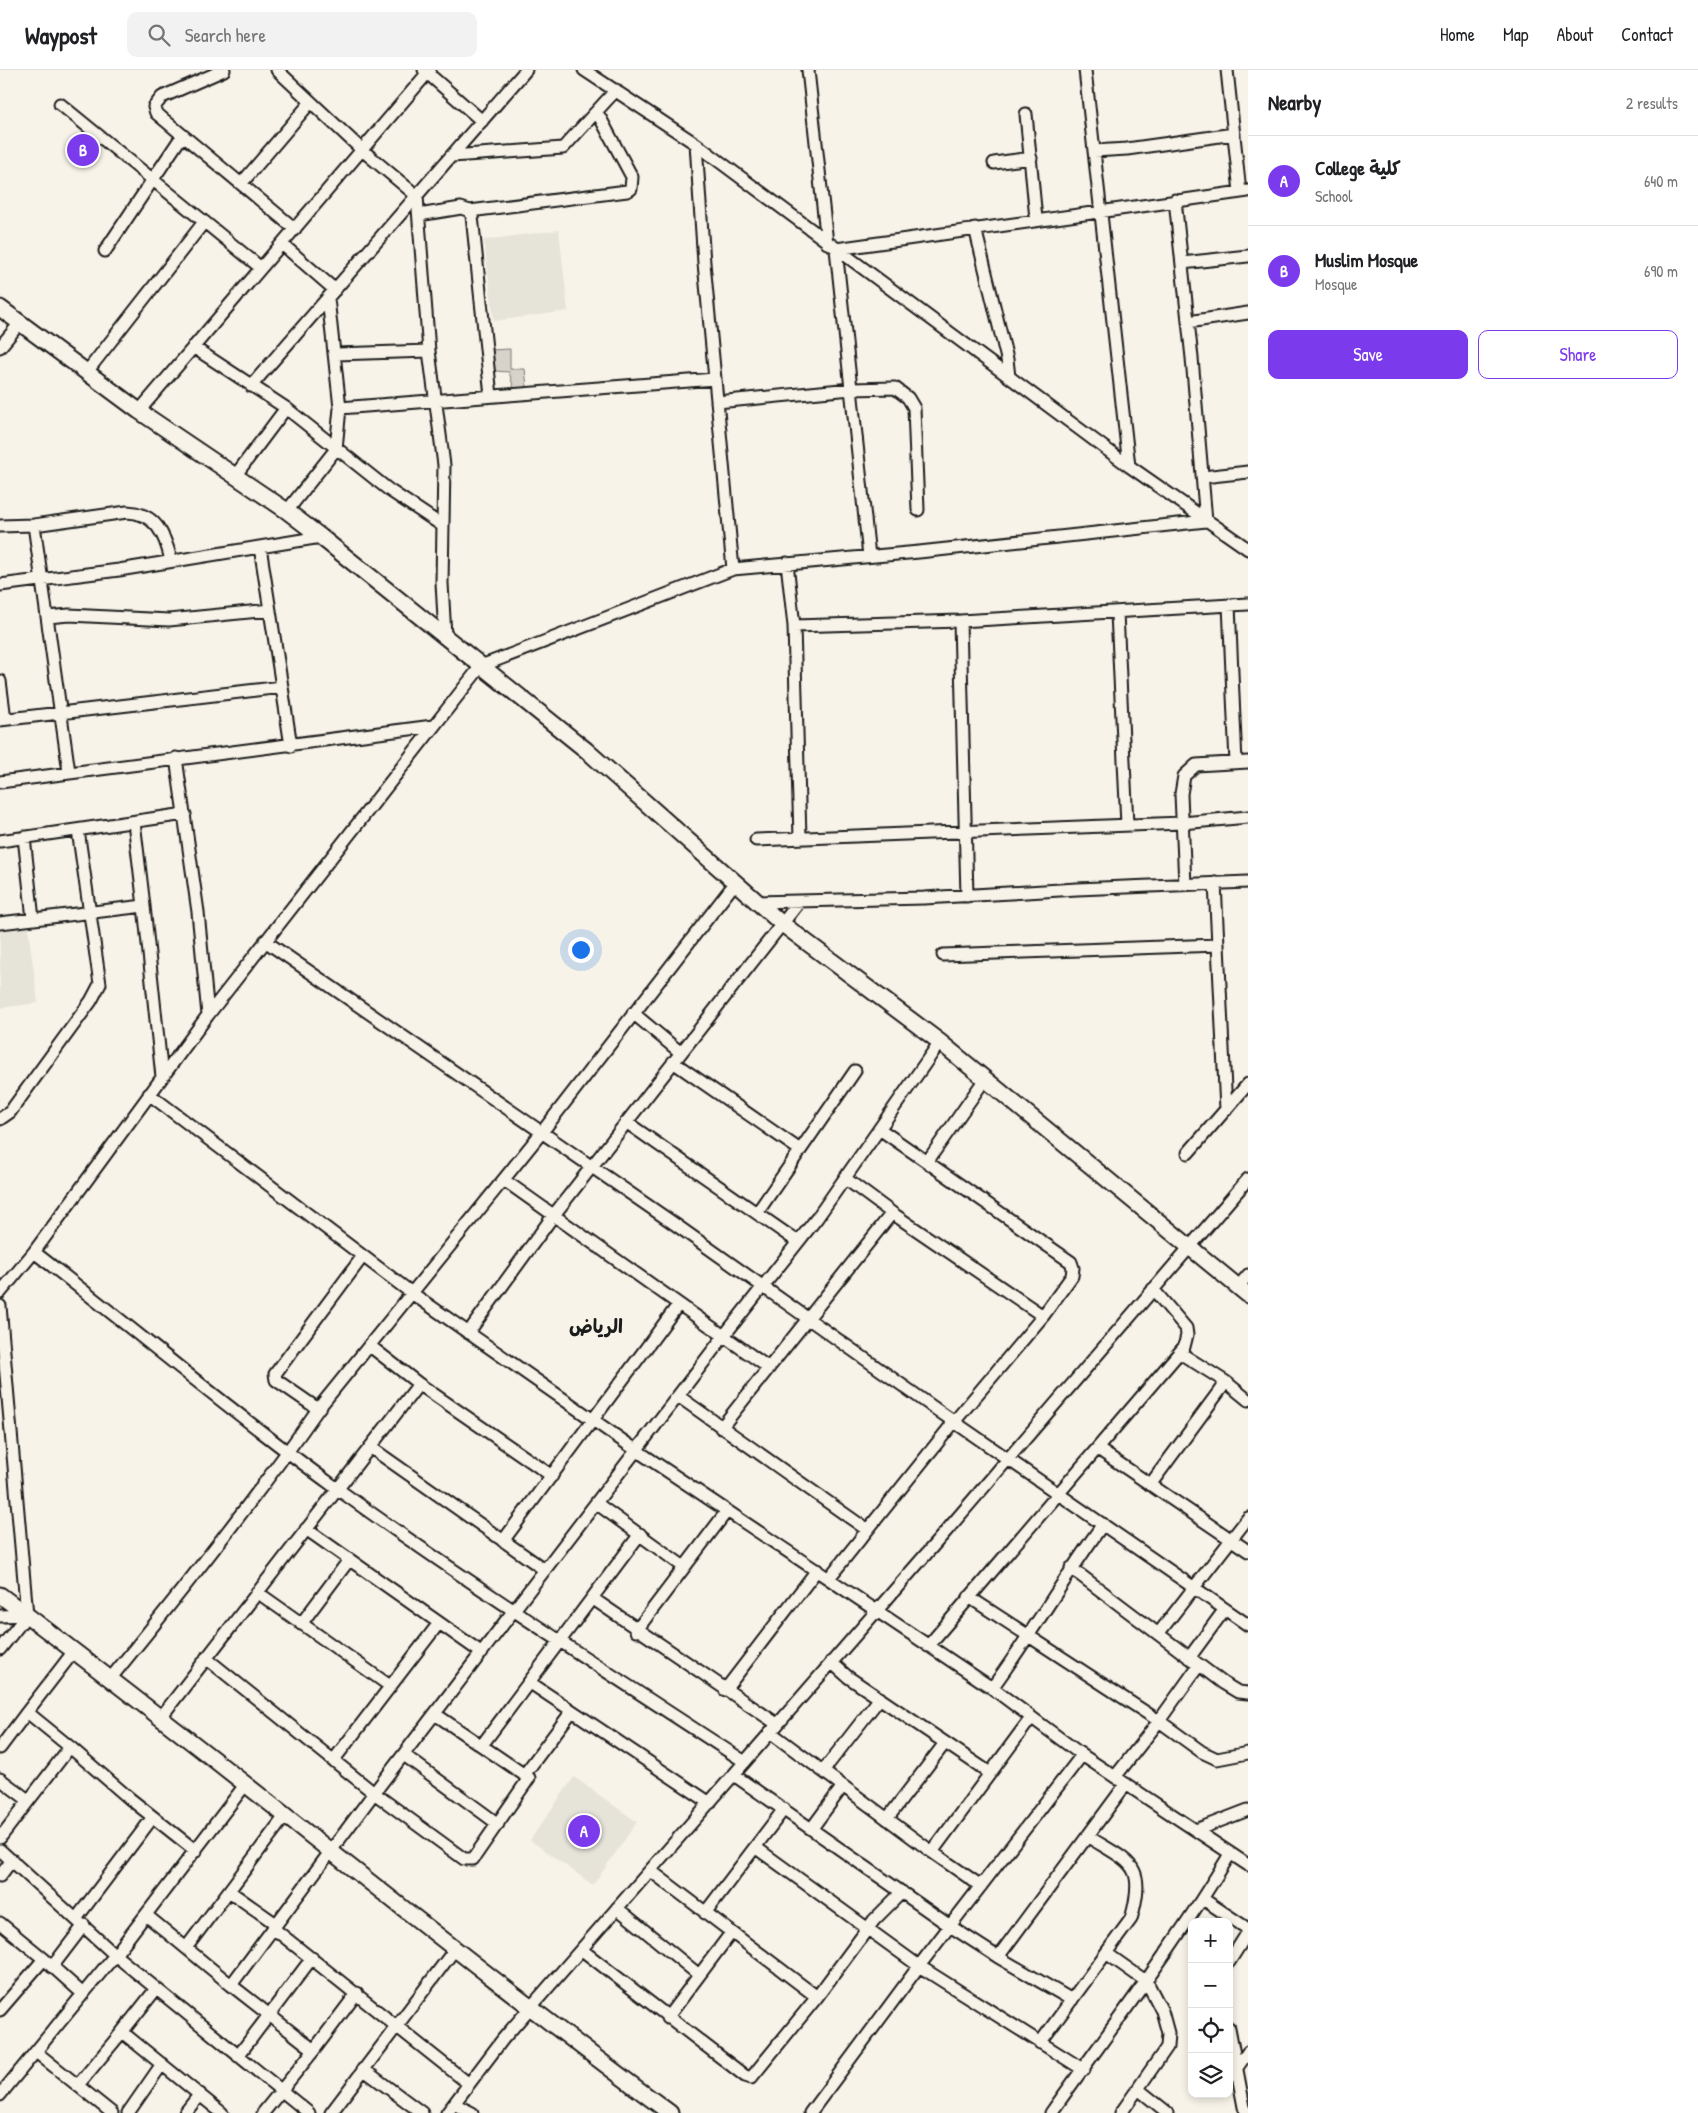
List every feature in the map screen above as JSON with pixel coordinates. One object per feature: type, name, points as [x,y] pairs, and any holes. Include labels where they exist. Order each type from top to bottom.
[{"type":"street","points":[[224,70],[156,102],[154,107],[156,113],[295,229]]},
{"type":"street","points":[[277,70],[361,149],[417,196],[428,351],[444,464],[445,636]]},
{"type":"street","points":[[251,386],[526,70]]},
{"type":"street","points":[[808,70],[851,389],[869,556]]},
{"type":"street","points":[[1085,70],[1129,466]]},
{"type":"street","points":[[832,246],[1244,191],[1234,134],[1227,70]]},
{"type":"street","points":[[139,411],[427,71],[482,120]]},
{"type":"street","points":[[591,72],[696,144],[1129,466],[1206,521],[1243,541],[1248,549]]},
{"type":"street","points":[[452,156],[563,148],[616,90]]},
{"type":"street","points":[[241,184],[310,103]]},
{"type":"street","points":[[60,104],[261,268]]},
{"type":"street","points":[[418,215],[461,208],[470,211],[627,191],[631,188],[632,177],[597,112]]},
{"type":"street","points":[[1026,114],[1036,219]]},
{"type":"street","points":[[1094,151],[1127,149],[1234,134]]},
{"type":"street","points":[[105,251],[182,136]]},
{"type":"street","points":[[696,144],[714,379],[733,569]]},
{"type":"street","points":[[994,163],[1031,158]]},
{"type":"street","points":[[1175,200],[1206,521]]},
{"type":"street","points":[[470,211],[491,396]]},
{"type":"street","points":[[86,373],[204,222]]},
{"type":"street","points":[[975,228],[1006,359],[1008,377]]},
{"type":"street","points":[[282,244],[332,294],[340,408],[336,449],[287,511]]},
{"type":"street","points":[[1182,263],[1248,256]]},
{"type":"street","points":[[0,308],[139,411],[287,511],[321,537],[586,750],[755,902],[940,1042],[1243,1291],[1248,1275]]},
{"type":"street","points":[[1188,322],[1248,313]]},
{"type":"street","points":[[0,347],[20,323]]},
{"type":"street","points":[[193,347],[286,408],[389,490],[443,526]]},
{"type":"street","points":[[336,354],[428,351]]},
{"type":"street","points":[[340,408],[714,379]]},
{"type":"street","points":[[717,402],[851,389],[895,388],[908,398],[914,408],[918,510]]},
{"type":"street","points":[[235,476],[286,408]]},
{"type":"street","points":[[1203,476],[1248,472]]},
{"type":"street","points":[[0,526],[34,525],[137,512],[150,519],[165,537],[172,560]]},
{"type":"street","points":[[0,1292],[34,1252],[208,1015],[481,666],[733,569],[1206,521]]},
{"type":"street","points":[[34,525],[70,772]]},
{"type":"street","points":[[0,585],[321,537]]},
{"type":"street","points":[[260,547],[291,746]]},
{"type":"street","points":[[787,563],[794,626],[800,838]]},
{"type":"street","points":[[794,626],[960,621],[1248,604]]},
{"type":"street","points":[[1185,884],[1181,784],[1189,770],[1196,765],[1242,762],[1229,605]]},
{"type":"street","points":[[48,616],[69,615],[169,620],[270,610]]},
{"type":"street","points":[[1117,613],[1127,825]]},
{"type":"street","points":[[960,621],[968,896]]},
{"type":"street","points":[[0,681],[2,719],[282,687]]},
{"type":"street","points":[[0,782],[176,758],[291,746],[433,726]]},
{"type":"street","points":[[176,758],[185,814],[208,1015]]},
{"type":"street","points":[[0,841],[185,814]]},
{"type":"street","points":[[756,840],[1182,823],[1248,818]]},
{"type":"street","points":[[134,822],[162,1077]]},
{"type":"street","points":[[0,1119],[10,1112],[97,991],[100,984],[88,912],[78,830]]},
{"type":"street","points":[[24,838],[33,919]]},
{"type":"street","points":[[755,902],[968,896],[1248,882]]},
{"type":"street","points":[[1215,883],[1226,1110]]},
{"type":"street","points":[[110,1679],[173,1602],[288,1452],[318,1409],[504,1180],[735,884]]},
{"type":"street","points":[[468,1333],[553,1216],[800,901]]},
{"type":"street","points":[[0,923],[144,906]]},
{"type":"street","points":[[265,941],[764,1286],[954,1422],[1248,1625]]},
{"type":"street","points":[[943,956],[1218,945]]},
{"type":"street","points":[[633,1013],[680,1053]]},
{"type":"street","points":[[231,1985],[374,1793],[846,1179],[940,1042]]},
{"type":"street","points":[[673,1062],[800,1150]]},
{"type":"street","points":[[757,1213],[855,1071]]},
{"type":"street","points":[[927,1162],[985,1079]]},
{"type":"street","points":[[1188,1153],[1248,1084]]},
{"type":"street","points":[[149,1094],[413,1294],[468,1333],[636,1450],[992,1688],[1082,1755],[1248,1865]]},
{"type":"street","points":[[626,1122],[798,1242]]},
{"type":"street","points":[[829,1578],[866,1529],[1044,1316],[1072,1276],[1073,1268],[1071,1262],[881,1130]]},
{"type":"street","points":[[846,1179],[892,1213],[1044,1316]]},
{"type":"street","points":[[472,2113],[451,2108],[503,2039],[710,1803],[1248,1179]]},
{"type":"street","points":[[504,1180],[769,1368]]},
{"type":"street","points":[[722,1428],[892,1213]]},
{"type":"street","points":[[34,1252],[288,1452],[337,1488],[515,1610],[744,1762]]},
{"type":"street","points":[[318,1409],[276,1380],[275,1374],[363,1256]]},
{"type":"street","points":[[928,1646],[1180,1353],[1186,1342],[1186,1328],[1153,1289]]},
{"type":"street","points":[[503,1541],[678,1305]]},
{"type":"street","points":[[0,1306],[27,1615],[0,1649]]},
{"type":"street","points":[[370,1346],[419,1384],[552,1476]]},
{"type":"street","points":[[1180,1353],[1226,1382],[1248,1400]]},
{"type":"street","points":[[1150,1485],[1226,1382]]},
{"type":"street","points":[[160,1717],[419,1384]]},
{"type":"street","points":[[678,1396],[866,1529]]},
{"type":"street","points":[[370,1448],[545,1570]]},
{"type":"street","points":[[1098,1449],[1248,1551]]},
{"type":"street","points":[[596,1503],[684,1567]]},
{"type":"street","points":[[636,1631],[728,1511]]},
{"type":"street","points":[[1158,1634],[1193,1586],[1248,1518]]},
{"type":"street","points":[[992,1688],[1071,1568],[1103,1524]]},
{"type":"street","points":[[306,1529],[482,1653]]},
{"type":"street","points":[[482,1745],[640,1534]]},
{"type":"street","points":[[301,1624],[349,1560]]},
{"type":"street","points":[[1071,1568],[1223,1683],[1238,1692],[1248,1693]]},
{"type":"street","points":[[725,1690],[817,1570]]},
{"type":"street","points":[[257,1592],[390,1686]]},
{"type":"street","points":[[0,1595],[160,1717],[531,2008],[670,2113]]},
{"type":"street","points":[[969,1597],[1159,1721],[1202,1752],[1217,1759],[1248,1754]]},
{"type":"street","points":[[592,1598],[636,1631],[725,1690],[774,1728],[823,1771],[981,1886]]},
{"type":"street","points":[[1115,1777],[1159,1721],[1224,1609]]},
{"type":"street","points":[[0,1616],[27,1615]]},
{"type":"street","points":[[333,1761],[439,1623]]},
{"type":"street","points":[[0,1748],[74,1651]]},
{"type":"street","points":[[206,1658],[374,1793],[464,1860],[473,1859],[528,1778],[435,1714]]},
{"type":"street","points":[[830,1662],[990,1773]]},
{"type":"street","points":[[529,1682],[710,1803]]},
{"type":"street","points":[[823,1771],[880,1698]]},
{"type":"street","points":[[524,1774],[572,1711]]},
{"type":"street","points":[[27,1712],[196,1851]]},
{"type":"street","points":[[932,1852],[1031,1718]]},
{"type":"street","points":[[887,1819],[945,1743]]},
{"type":"street","points":[[0,1838],[70,1747]]},
{"type":"street","points":[[404,1755],[498,1824]]},
{"type":"street","points":[[810,2113],[919,1966],[1082,1755]]},
{"type":"street","points":[[734,1775],[784,1808],[950,1926],[998,1957],[1072,2000]]},
{"type":"street","points":[[0,1779],[28,1800]]},
{"type":"street","points":[[998,1957],[1126,1784]]},
{"type":"street","points":[[0,2095],[115,1955],[245,1785]]},
{"type":"street","points":[[812,1828],[843,1786]]},
{"type":"street","points":[[705,1913],[784,1808]]},
{"type":"street","points":[[1196,1830],[1248,1810]]},
{"type":"street","points":[[186,1948],[285,1816]]},
{"type":"street","points":[[0,2010],[48,1963],[80,1922],[153,1817]]},
{"type":"street","points":[[1040,2043],[1131,1919],[1138,1897],[1136,1873],[1128,1862],[1088,1836]]},
{"type":"street","points":[[755,1847],[919,1966],[1084,2070]]},
{"type":"street","points":[[0,1850],[115,1955],[308,2113]]},
{"type":"street","points":[[1056,2111],[1147,1982],[1203,1899],[1230,1854]]},
{"type":"street","points":[[0,1876],[12,1860]]},
{"type":"street","points":[[651,1870],[816,1997]]},
{"type":"street","points":[[229,1891],[275,1926],[469,2084]]},
{"type":"street","points":[[582,1950],[667,2018],[742,2074],[751,2078],[816,1997],[866,1929],[902,1892]]},
{"type":"street","points":[[1203,1899],[1248,1931],[1233,1955]]},
{"type":"street","points":[[617,1908],[700,1975]]},
{"type":"street","points":[[146,1915],[314,2050]]},
{"type":"street","points":[[0,1922],[83,1994]]},
{"type":"street","points":[[667,2018],[731,1933]]},
{"type":"street","points":[[330,2113],[455,1949]]},
{"type":"street","points":[[1106,1953],[1147,1982],[1162,2012],[1168,2033],[1167,2047],[1121,2113]]},
{"type":"street","points":[[238,2056],[312,1958]]},
{"type":"street","points":[[78,2085],[156,1989]]},
{"type":"street","points":[[263,2113],[357,1993]]},
{"type":"street","points":[[122,2032],[222,2113]]},
{"type":"street","points":[[1233,2051],[1247,2113]]},
{"type":"street","points":[[36,2052],[112,2113]]},
{"type":"street","points":[[1236,2069],[1248,2052]]},
{"type":"street","points":[[128,2113],[162,2064]]},
{"type":"street","points":[[363,2069],[422,2113]]},
{"type":"street","points":[[1138,2089],[1168,2113]]},
{"type":"street","points":[[185,2113],[200,2094]]},
{"type":"shaded area","points":[[559,230],[568,311],[494,321],[484,240]]},
{"type":"shaded area","points":[[510,349],[510,369],[525,369],[527,387],[514,389],[509,372],[495,371],[491,350]]},
{"type":"shaded area","points":[[28,927],[38,1003],[0,1008],[0,931]]},
{"type":"shaded area","points":[[574,1777],[637,1822],[593,1885],[530,1840]]},
{"type":"place","name":"Muslim Mosque","points":[[83,150]]},
{"type":"place","name":"College كلية","points":[[584,1831]]},
{"type":"district","name":"الرياض","points":[[596,1326]]}]
